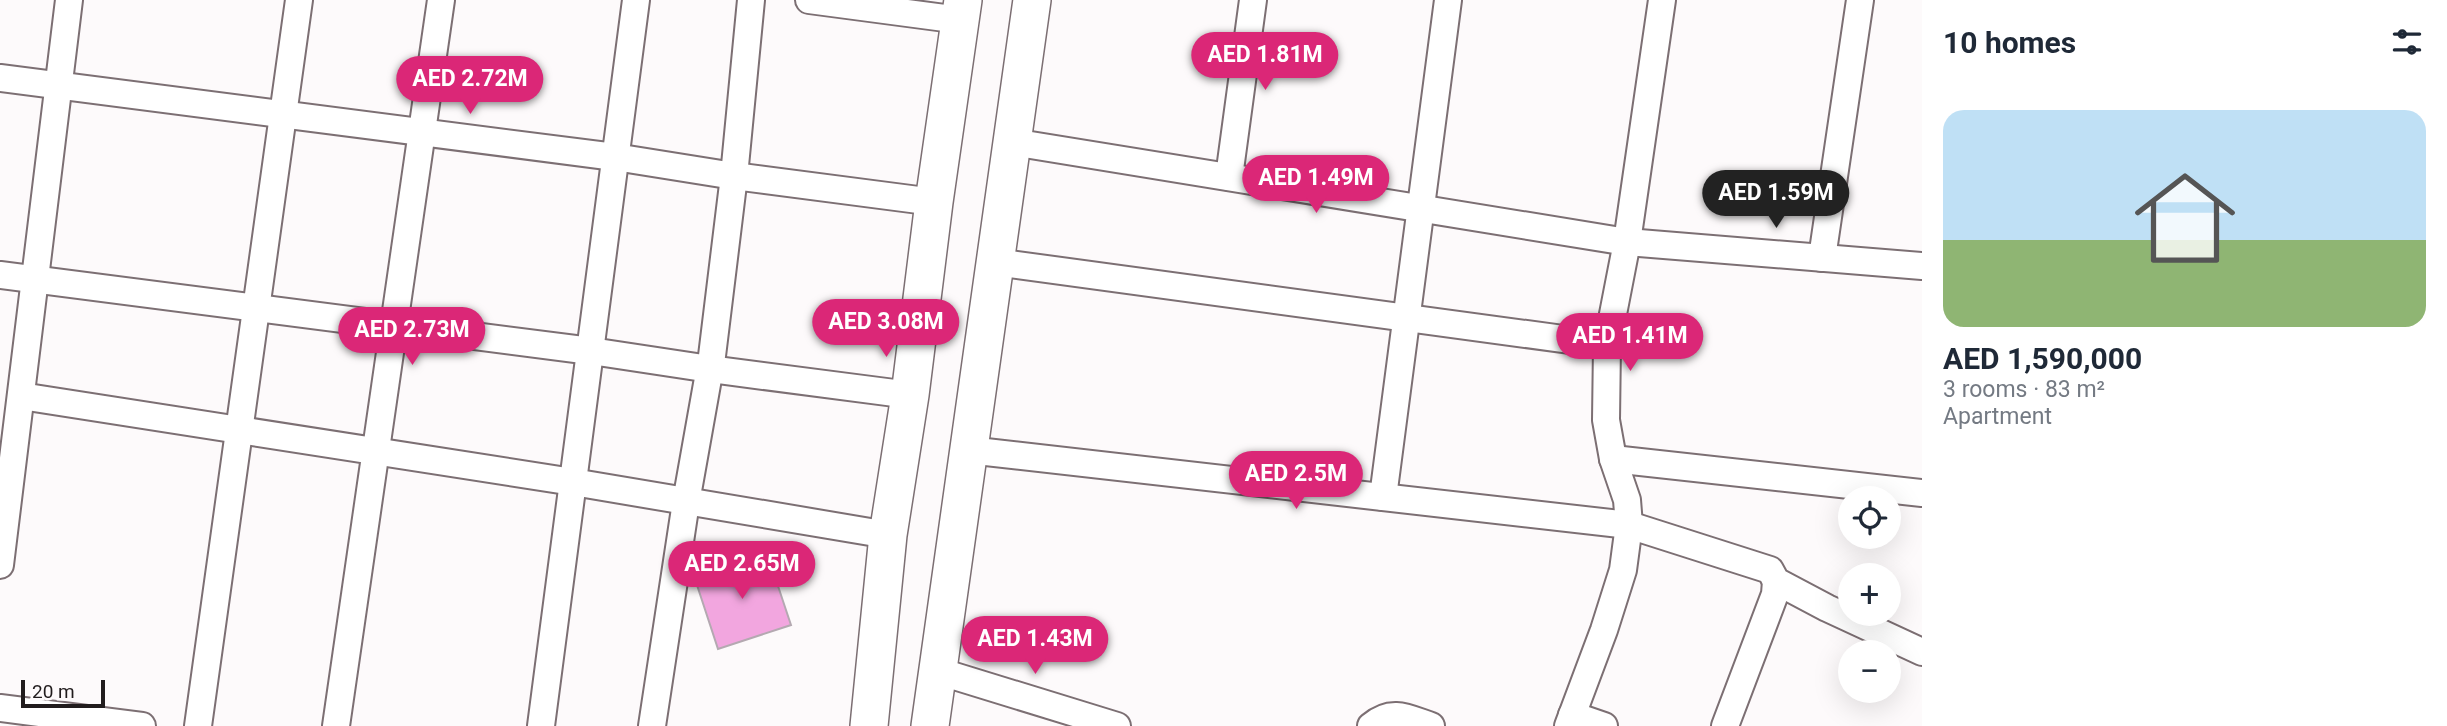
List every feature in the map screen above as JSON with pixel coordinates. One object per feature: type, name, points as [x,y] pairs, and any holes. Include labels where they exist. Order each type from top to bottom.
[{"type":"main road","points":[[930,726],[1032,0]]},
{"type":"main road","points":[[869,726],[888,535],[910,395],[962,10]]},
{"type":"street","points":[[0,565],[69,0]]},
{"type":"street","points":[[198,726],[299,0]]},
{"type":"street","points":[[336,726],[441,0]]},
{"type":"street","points":[[541,726],[636,0]]},
{"type":"street","points":[[652,726],[686,502],[710,369],[734,176],[751,0]]},
{"type":"street","points":[[809,0],[962,10]]},
{"type":"street","points":[[1229,177],[1254,0]]},
{"type":"street","points":[[1383,497],[1448,0]]},
{"type":"street","points":[[1604,726],[1570,720],[1623,570],[1629,525],[1627,500],[1613,459],[1606,420],[1607,345],[1627,242],[1662,0]]},
{"type":"street","points":[[1822,258],[1860,0]]},
{"type":"street","points":[[0,78],[934,202]]},
{"type":"street","points":[[1012,142],[1627,242],[1922,266]]},
{"type":"street","points":[[995,262],[1607,345]]},
{"type":"street","points":[[0,275],[910,395]]},
{"type":"street","points":[[21,396],[573,482],[888,535]]},
{"type":"street","points":[[968,450],[1629,525],[1770,570],[1776,581],[1775,594],[1725,726]]},
{"type":"street","points":[[1613,459],[1922,493]]},
{"type":"street","points":[[1776,581],[1922,652]]},
{"type":"street","points":[[938,671],[1117,726]]},
{"type":"street","points":[[0,708],[142,726]]},
{"type":"street","points":[[1371,726],[1388,716],[1398,715],[1431,726]]},
{"type":"building","points":[[767,553],[791,625],[718,649],[694,576]]}]
